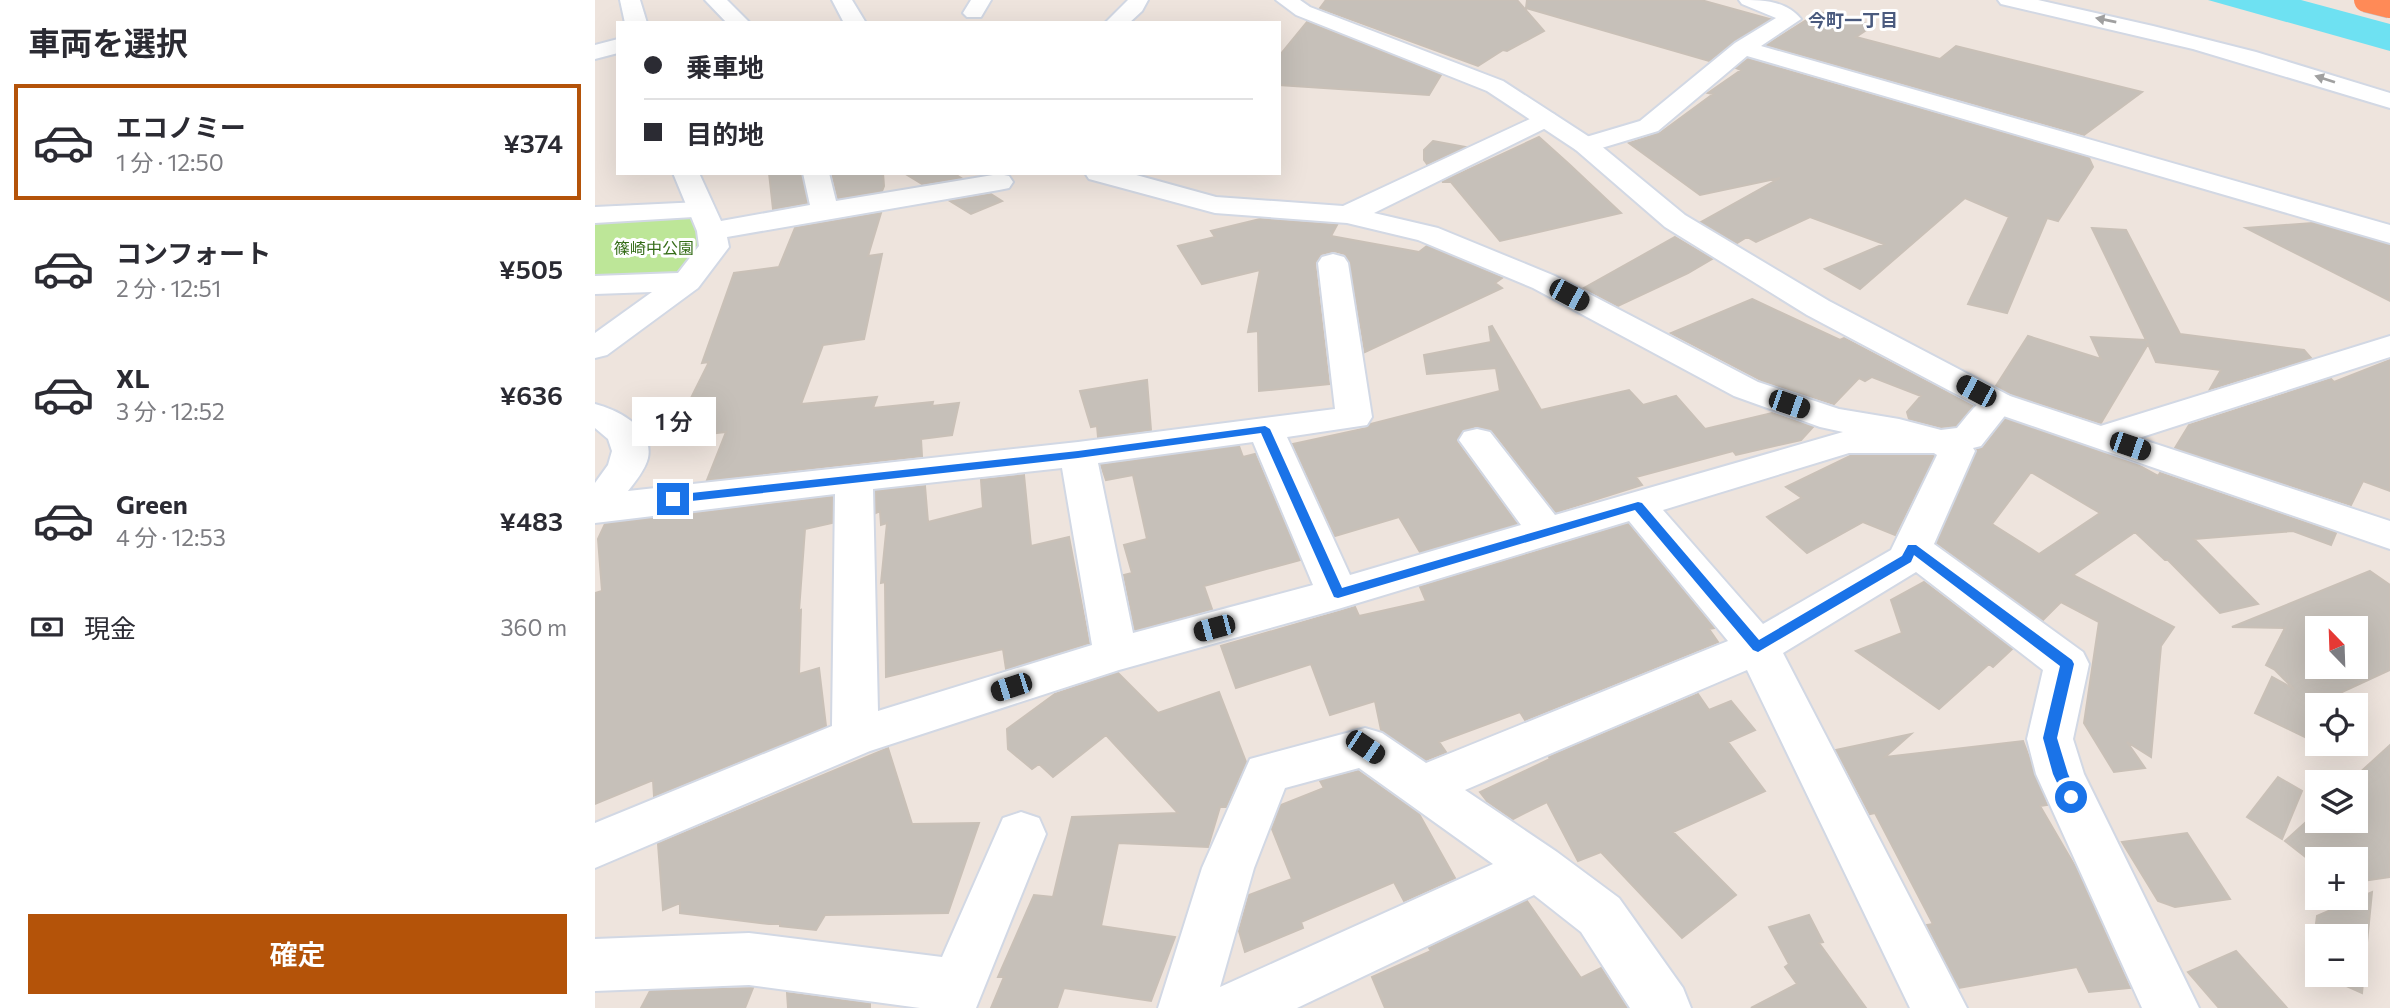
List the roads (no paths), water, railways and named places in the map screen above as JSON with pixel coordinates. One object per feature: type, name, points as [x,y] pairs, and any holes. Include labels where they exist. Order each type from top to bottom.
[{"type":"highway","points":[[2366,0],[2390,6]]},
{"type":"street","points":[[630,0],[635,21]]},
{"type":"street","points":[[717,2],[749,0]]},
{"type":"street","points":[[842,0],[854,21]]},
{"type":"street","points":[[1118,21],[1135,7],[1138,0]]},
{"type":"street","points":[[1286,0],[1303,11],[1495,86],[1585,145],[1675,222],[1818,308],[1998,404],[2104,436],[2390,535]]},
{"type":"street","points":[[1585,145],[1649,126],[1743,48],[1790,19],[1749,0]]},
{"type":"street","points":[[2008,0],[2127,24],[2320,77],[2390,101]]},
{"type":"street","points":[[717,2],[737,21]]},
{"type":"street","points":[[595,52],[616,47]]},
{"type":"street","points":[[1743,48],[2390,234]]},
{"type":"street","points":[[1347,215],[1545,119]]},
{"type":"street","points":[[595,348],[687,282],[714,247],[687,175]]},
{"type":"street","points":[[816,175],[825,211]]},
{"type":"street","points":[[1105,175],[1215,205],[1347,215],[1428,234],[1544,282],[1746,389],[1833,419],[1899,430],[1941,441],[1957,451],[1907,559],[1758,647],[1422,786]]},
{"type":"street","points":[[595,215],[706,220],[825,211],[999,182]]},
{"type":"street","points":[[596,509],[1078,454],[1354,417],[1333,263]]},
{"type":"street","points":[[595,285],[687,282]]},
{"type":"street","points":[[2104,436],[2390,346]]},
{"type":"street","points":[[595,846],[855,737],[1115,654],[1338,594],[1847,442],[1941,441],[1968,438],[1998,404]]},
{"type":"street","points":[[596,509],[629,458],[627,437],[600,419]]},
{"type":"street","points":[[1265,429],[1338,594]]},
{"type":"street","points":[[1477,440],[1547,533]]},
{"type":"street","points":[[1078,454],[1115,654]]},
{"type":"street","points":[[853,478],[855,737]]},
{"type":"street","points":[[1638,506],[1758,647],[1939,1008]]},
{"type":"street","points":[[1912,548],[2067,664],[2050,738],[2060,774],[2171,1008]]},
{"type":"street","points":[[1187,1008],[1228,868],[1267,774],[1365,747],[1539,868],[1600,915],[1663,1008]]},
{"type":"street","points":[[595,965],[749,959],[952,997],[1021,834]]},
{"type":"street","points":[[1236,1008],[1539,868]]},
{"type":"water","points":[[2208,0],[2301,0],[2390,24],[2390,51]]},
{"type":"district","name":"今町一丁目","points":[[1853,20]]},
{"type":"park label","name":"篠崎中公園","points":[[654,247]]}]
